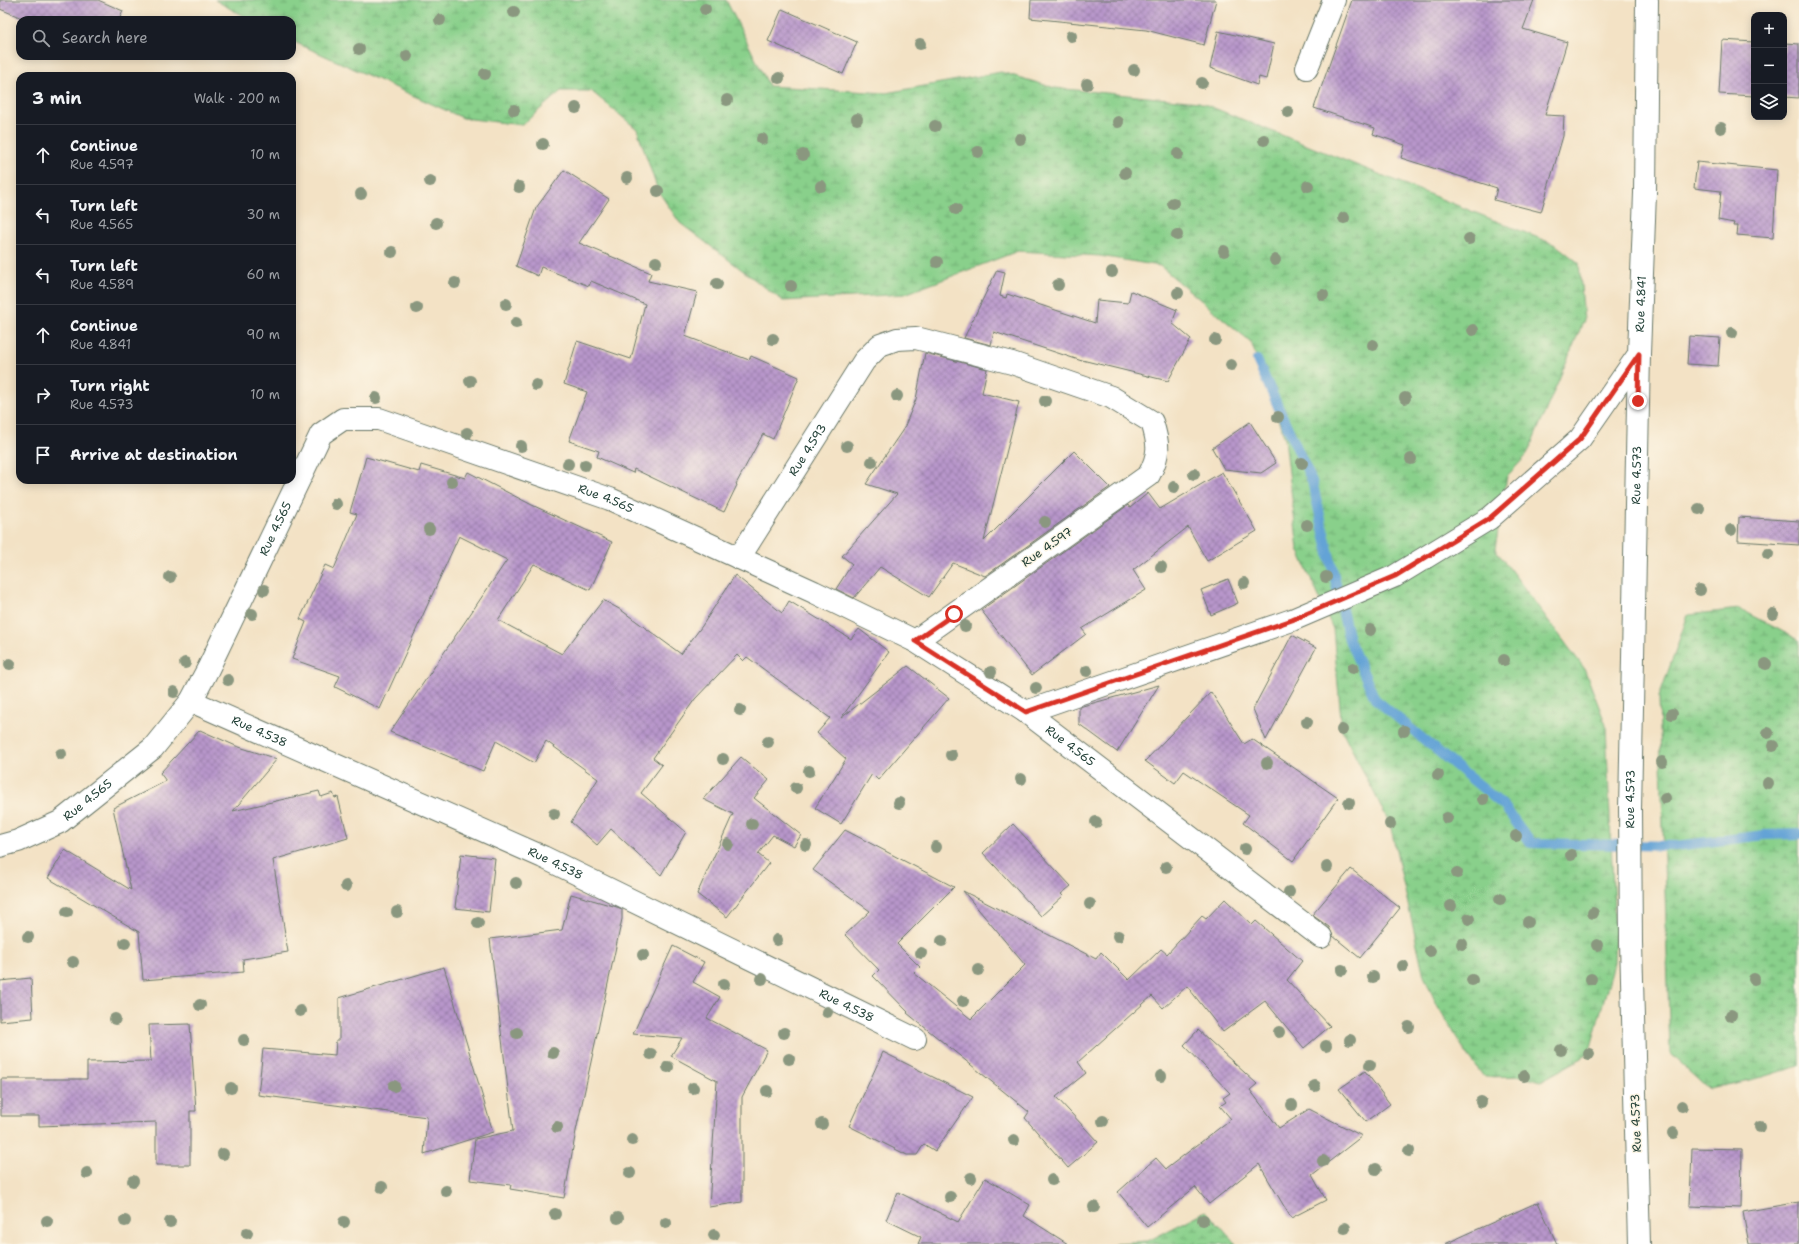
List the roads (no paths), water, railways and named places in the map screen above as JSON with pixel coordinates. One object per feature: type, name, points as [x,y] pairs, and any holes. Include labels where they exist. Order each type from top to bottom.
[{"type":"street","points":[[1307,68],[1334,0]]},
{"type":"street","name":"Rue 4.841","points":[[1639,354],[1645,193],[1647,0]]},
{"type":"street","name":"Rue 4.593","points":[[738,558],[864,361],[880,346],[897,339],[916,338],[1012,363],[1111,397],[1152,422],[1158,440]]},
{"type":"street","points":[[1026,712],[1292,620],[1395,576],[1490,518],[1580,439],[1639,354]]},
{"type":"street","name":"Rue 4.573","points":[[1639,354],[1630,809],[1631,942],[1639,1244]]},
{"type":"street","name":"Rue 4.565","points":[[0,846],[18,841],[60,822],[153,748],[191,701],[208,669],[321,434],[343,420],[379,420],[610,499],[814,592],[915,641],[1026,712],[1321,937]]},
{"type":"street","name":"Rue 4.597","points":[[915,641],[1149,475],[1157,459],[1158,440]]},
{"type":"street","name":"Rue 4.538","points":[[191,701],[543,857],[915,1039]]},
{"type":"waterway","points":[[1257,360],[1312,481],[1349,640],[1375,699],[1504,806],[1531,843],[1676,846],[1764,835],[1799,834]]}]
